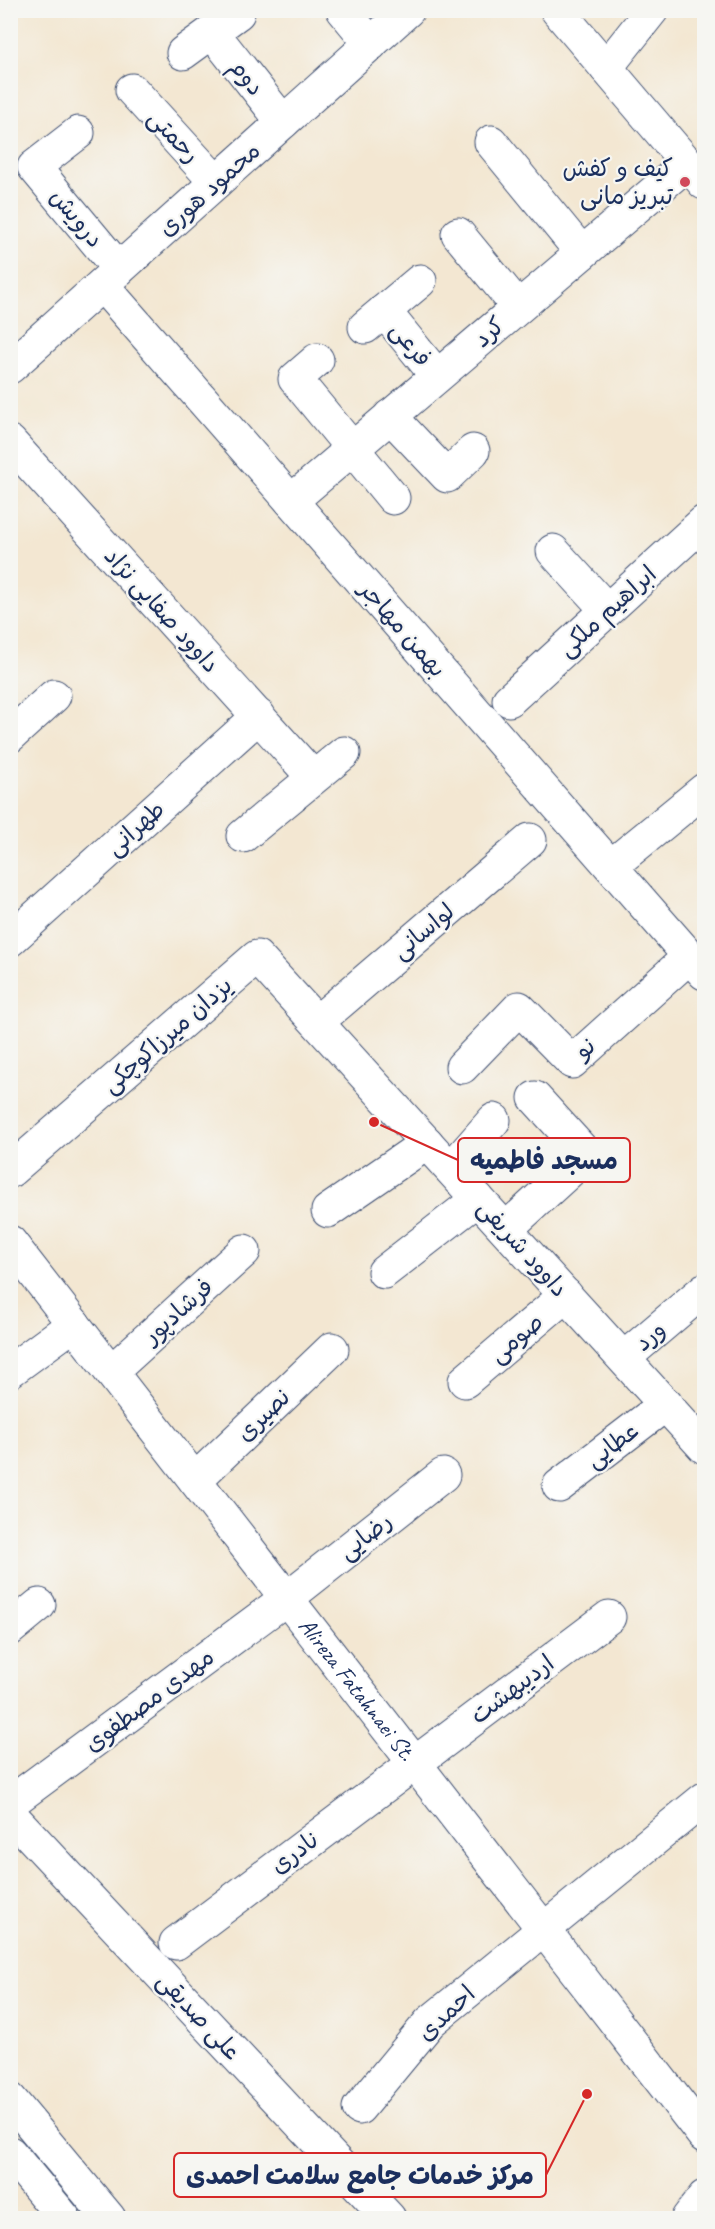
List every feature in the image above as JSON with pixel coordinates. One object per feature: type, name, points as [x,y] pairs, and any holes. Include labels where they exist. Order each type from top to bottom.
[{"type":"street","points":[[343,10],[371,44]]},
{"type":"street","name":"محمود هوری","points":[[10,367],[408,10]]},
{"type":"street","points":[[557,10],[696,173]]},
{"type":"street","points":[[606,68],[652,10]]},
{"type":"street","points":[[183,53],[238,13]]},
{"type":"street","name":"دوم","points":[[212,32],[283,122]]},
{"type":"street","name":"رحمتی","points":[[132,90],[216,182]]},
{"type":"street","name":"درویش","points":[[78,133],[34,166],[111,277]]},
{"type":"street","points":[[490,142],[582,253]]},
{"type":"street","name":"کرد","points":[[291,501],[582,253],[696,173]]},
{"type":"street","points":[[458,234],[518,308]]},
{"type":"street","name":"بهمن مهاجر","points":[[111,277],[291,501],[697,964]]},
{"type":"street","name":"فرعی","points":[[420,281],[374,319],[437,376]]},
{"type":"street","points":[[317,360],[295,380],[393,498]]},
{"type":"street","points":[[390,416],[447,476],[473,451]]},
{"type":"street","name":"داوود صفایی نژاد","points":[[10,442],[314,777]]},
{"type":"street","name":"ابراهیم ملکی","points":[[510,700],[705,522]]},
{"type":"street","points":[[553,551],[607,610]]},
{"type":"street","points":[[10,736],[54,696]]},
{"type":"street","name":"طهرانی","points":[[10,940],[259,716]]},
{"type":"street","points":[[243,836],[344,753]]},
{"type":"street","points":[[611,866],[705,790]]},
{"type":"street","name":"لواسانی","points":[[317,1022],[530,840]]},
{"type":"street","name":"یزدان میرزاکوچکی","points":[[10,1171],[257,957],[317,1022]]},
{"type":"street","name":"نو","points":[[462,1067],[519,1008],[572,1062],[697,964]]},
{"type":"street","name":"داوود شریفی","points":[[317,1022],[705,1447]]},
{"type":"street","points":[[506,1229],[587,1155],[535,1098]]},
{"type":"street","points":[[451,1169],[494,1120]]},
{"type":"street","points":[[328,1211],[427,1143]]},
{"type":"street","points":[[384,1272],[478,1199]]},
{"type":"street","name":"Alireza Fatahnaei St.","points":[[10,1242],[705,2136]]},
{"type":"street","name":"فرشادپور","points":[[111,1372],[244,1251]]},
{"type":"street","name":"ورد","points":[[624,1358],[705,1290]]},
{"type":"street","name":"صومی","points":[[465,1381],[566,1295]]},
{"type":"street","points":[[10,1371],[74,1324]]},
{"type":"street","name":"نصیری","points":[[195,1480],[332,1349]]},
{"type":"street","name":"عطایی","points":[[559,1486],[666,1404]]},
{"type":"street","name":"رضایی","points":[[287,1598],[443,1475]]},
{"type":"street","name":"مهدی مصطفوی","points":[[10,1803],[287,1598]]},
{"type":"street","points":[[10,1629],[39,1605]]},
{"type":"street","name":"اردیبهشت","points":[[414,1762],[609,1617]]},
{"type":"street","name":"نادری","points":[[176,1943],[414,1762]]},
{"type":"street","name":"احمدی","points":[[359,2108],[430,2022],[705,1799]]},
{"type":"street","name":"علی صدیقی","points":[[10,1814],[389,2218]]},
{"type":"street","points":[[10,2099],[109,2218]]},
{"type":"street","points":[[10,2153],[64,2218]]},
{"type":"street","points":[[688,2218],[705,2197]]},
{"type":"place","name":"کیف و کفش تبریز مانی","points":[[685,182]]},
{"type":"place","name":"مسجد فاطمیه","points":[[374,1122]]},
{"type":"place","name":"مرکز خدمات جامع سلامت احمدی","points":[[587,2094]]}]
